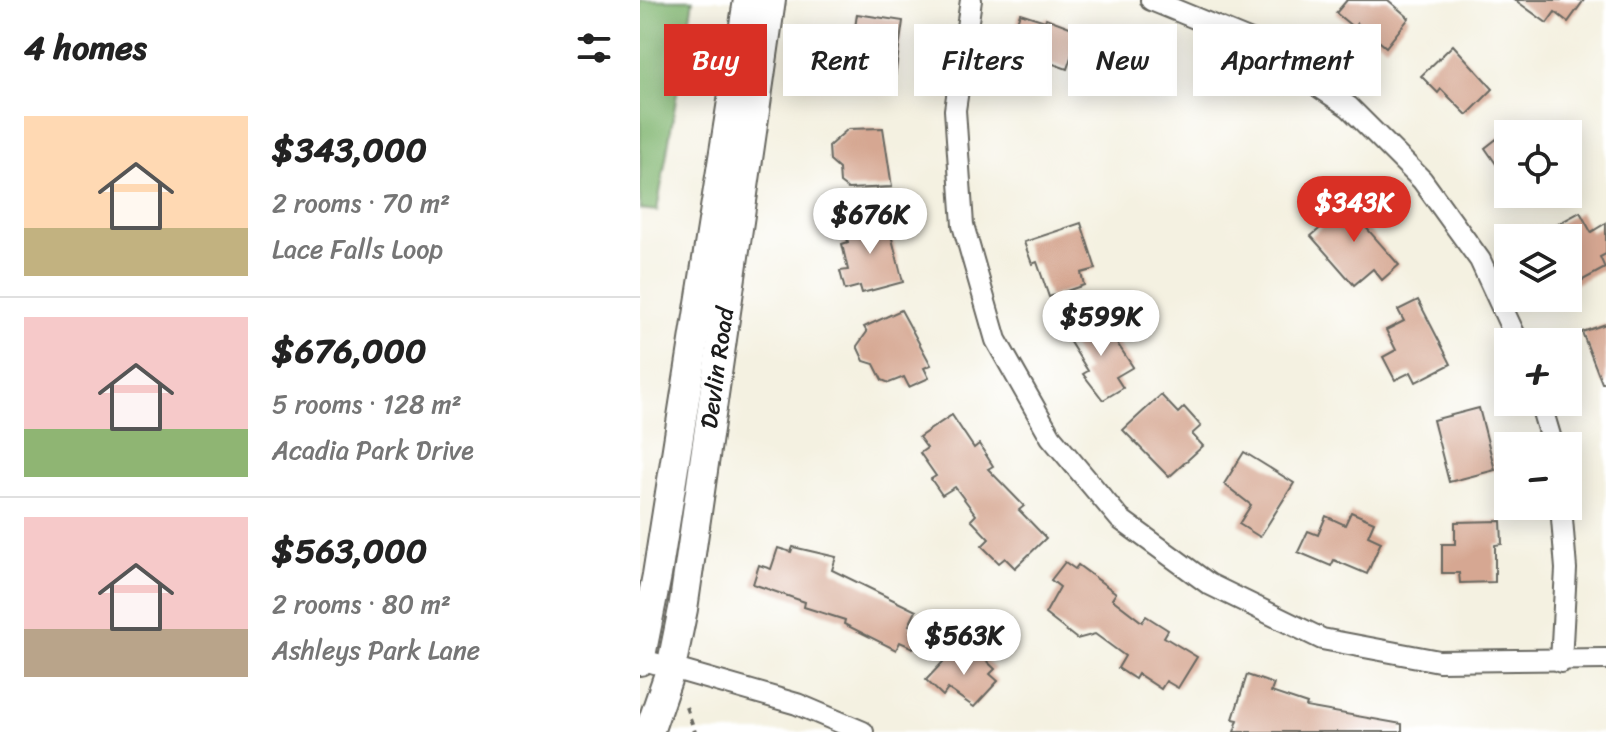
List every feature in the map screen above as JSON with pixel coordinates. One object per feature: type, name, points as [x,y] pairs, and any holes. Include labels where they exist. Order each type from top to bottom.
[{"type":"main road","name":"Devlin Road","points":[[640,660],[657,575],[748,0]]},
{"type":"main road","name":"Devlin Road","points":[[649,732],[671,668],[683,609],[771,0]]},
{"type":"street","points":[[971,0],[955,110],[963,225],[971,254],[996,340],[1051,437],[1120,519],[1209,584],[1322,639],[1439,661],[1561,662],[1606,659]]},
{"type":"street","points":[[1151,0],[1251,41],[1349,107],[1422,180],[1472,249],[1511,328]]},
{"type":"street","points":[[1561,662],[1566,569],[1562,520]]},
{"type":"street","points":[[640,660],[797,704],[835,717],[863,732]]},
{"type":"path","points":[[686,707],[695,732]]},
{"type":"green space","points":[[640,0],[693,0],[689,24],[664,24],[664,96],[677,96],[657,211],[640,209]]},
{"type":"building","points":[[1347,0],[1388,0],[1409,18],[1386,47],[1381,43],[1381,24],[1349,24],[1336,13]]},
{"type":"building","points":[[1515,0],[1584,0],[1568,22],[1555,12],[1547,23]]},
{"type":"building","points":[[1020,13],[1068,26],[1067,69],[1052,64],[1052,24],[1017,24]]},
{"type":"building","points":[[857,14],[903,21],[898,56],[898,24],[856,24]]},
{"type":"building","points":[[1453,45],[1493,89],[1467,115],[1441,89],[1438,93],[1421,76]]},
{"type":"building","points":[[883,128],[892,187],[848,189],[840,183],[839,169],[830,161],[829,146],[848,129]]},
{"type":"building","points":[[1494,141],[1494,161],[1485,148]]},
{"type":"building","points":[[1357,197],[1372,215],[1362,223],[1399,265],[1382,280],[1373,269],[1354,285],[1311,236]]},
{"type":"building","points":[[1580,212],[1591,232],[1606,223],[1606,254],[1600,257],[1605,268],[1582,280],[1582,224],[1558,224]]},
{"type":"building","points":[[886,215],[903,282],[862,293],[860,286],[845,290],[840,271],[848,270],[842,244],[848,242],[844,226]]},
{"type":"building","points":[[1081,223],[1096,269],[1081,273],[1084,285],[1049,297],[1037,262],[1032,264],[1024,242]]},
{"type":"building","points":[[1418,300],[1451,364],[1416,382],[1411,372],[1395,380],[1383,357],[1396,350],[1386,330],[1404,321],[1398,310]]},
{"type":"building","points":[[901,310],[931,365],[924,368],[929,378],[909,387],[904,377],[889,383],[882,380],[874,364],[864,361],[857,346],[867,332],[864,327]]},
{"type":"building","points":[[1101,319],[1133,367],[1116,377],[1123,388],[1103,400],[1083,374],[1088,371],[1068,339]]},
{"type":"building","points":[[1606,324],[1606,383],[1602,383],[1582,332]]},
{"type":"building","points":[[1161,395],[1178,413],[1184,407],[1201,426],[1192,434],[1203,446],[1169,477],[1123,430]]},
{"type":"building","points":[[1479,408],[1494,470],[1449,482],[1433,420]]},
{"type":"building","points":[[952,415],[974,448],[979,444],[993,466],[988,469],[1024,506],[1019,510],[1046,538],[1015,568],[1005,558],[999,563],[982,546],[989,539],[971,520],[976,515],[955,487],[942,495],[931,479],[936,476],[920,453],[927,448],[919,437]]},
{"type":"building","points":[[1244,452],[1294,483],[1260,537],[1239,524],[1251,505],[1224,484]]},
{"type":"building","points":[[1351,512],[1374,522],[1368,536],[1381,542],[1367,574],[1334,560],[1331,566],[1298,552],[1308,531],[1318,535],[1326,516],[1345,525]]},
{"type":"building","points":[[1501,521],[1502,544],[1495,545],[1495,582],[1460,583],[1459,573],[1442,573],[1442,544],[1455,544],[1455,522]]},
{"type":"building","points":[[793,547],[836,557],[832,570],[916,611],[909,625],[921,632],[913,648],[900,642],[896,650],[844,624],[845,620],[804,607],[805,602],[753,584],[759,565],[771,569],[778,548],[791,552]]},
{"type":"building","points":[[1065,562],[1075,569],[1078,565],[1116,593],[1112,599],[1142,622],[1146,616],[1168,630],[1164,637],[1197,657],[1178,688],[1166,681],[1161,689],[1138,674],[1135,679],[1118,668],[1125,656],[1095,634],[1077,639],[1045,614],[1060,587],[1051,580]]},
{"type":"building","points":[[958,646],[973,661],[979,654],[995,669],[990,674],[998,681],[974,707],[948,689],[943,696],[926,680]]},
{"type":"building","points":[[1247,675],[1274,684],[1271,692],[1307,704],[1306,707],[1402,724],[1402,732],[1234,732],[1238,720],[1233,719]]}]
